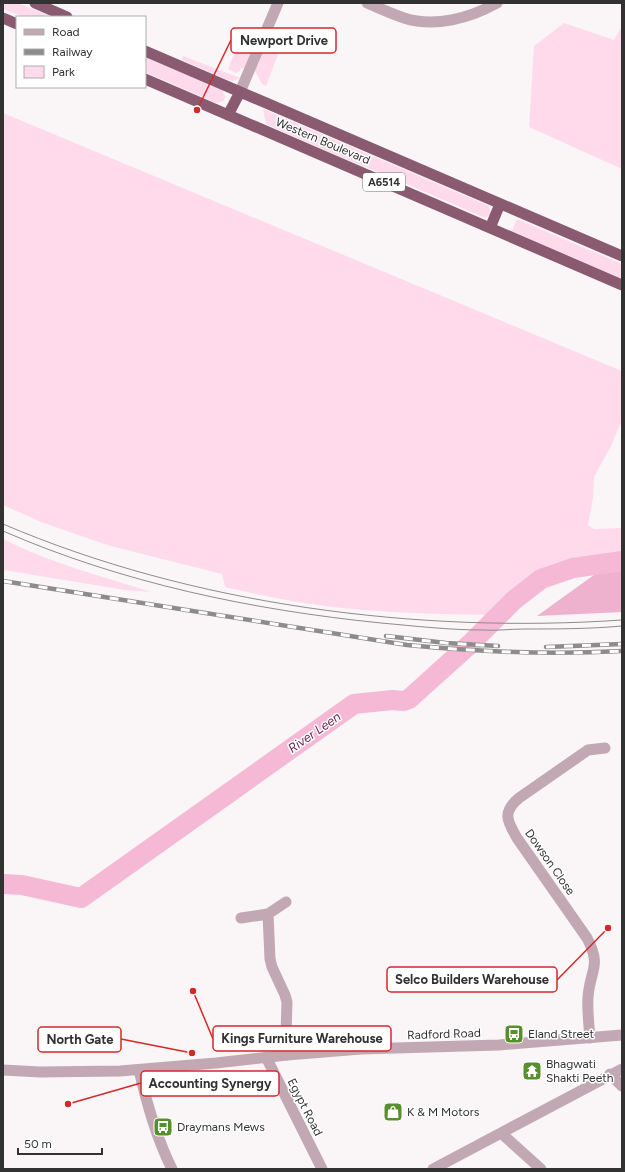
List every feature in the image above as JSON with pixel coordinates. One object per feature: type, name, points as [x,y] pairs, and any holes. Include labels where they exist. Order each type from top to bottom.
[{"type":"highway","points":[[34,3],[65,16]]},
{"type":"highway","points":[[3,18],[16,24]]},
{"type":"highway","name":"Western Boulevard","points":[[146,51],[622,256]]},
{"type":"highway","name":"Western Boulevard","points":[[146,79],[622,285]]},
{"type":"highway","points":[[228,115],[240,92]]},
{"type":"highway","points":[[490,228],[500,204]]},
{"type":"street","points":[[240,92],[278,3]]},
{"type":"street","points":[[367,3],[405,19],[431,22],[457,19],[475,14],[497,3]]},
{"type":"street","name":"Dowson Close","points":[[590,1038],[588,1000],[595,966],[594,950],[517,838],[508,822],[508,815],[511,805],[519,798],[588,750],[605,748]]},
{"type":"street","points":[[241,918],[268,914],[286,902]]},
{"type":"street","points":[[268,914],[270,959],[272,967],[286,995],[287,1002],[286,1034],[288,1055]]},
{"type":"street","name":"Radford Road","points":[[3,1070],[40,1072],[139,1070],[361,1049],[499,1045],[622,1035]]},
{"type":"street","name":"Egypt Road","points":[[266,1057],[322,1169]]},
{"type":"street","points":[[439,1168],[622,1068]]},
{"type":"street","points":[[139,1070],[148,1110],[160,1143],[172,1169]]},
{"type":"street","points":[[610,1074],[622,1086]]},
{"type":"street","points":[[501,1133],[541,1169]]},
{"type":"green space","points":[[3,3],[18,3],[49,16],[21,16],[3,9]]},
{"type":"green space","points":[[564,23],[614,40],[622,26],[622,169],[529,127],[534,46]]},
{"type":"green space","points":[[241,37],[255,44],[245,69],[241,68],[240,71],[236,73],[228,69]]},
{"type":"green space","points":[[264,49],[278,54],[266,86],[262,84],[255,71]]},
{"type":"green space","points":[[183,56],[240,78],[233,81],[225,79],[182,60]]},
{"type":"green space","points":[[146,57],[222,90],[225,96],[224,101],[216,103],[146,72]]},
{"type":"green space","points":[[263,109],[489,206],[491,214],[485,218],[266,124]]},
{"type":"green space","points":[[3,113],[622,371],[622,420],[611,446],[594,477],[593,498],[588,525],[594,529],[622,528],[622,554],[586,558],[561,564],[539,573],[529,580],[496,612],[490,615],[360,610],[268,597],[225,587],[222,574],[107,545],[41,522],[3,505]]},
{"type":"green space","points":[[517,219],[622,264],[622,279],[512,231]]},
{"type":"green space","points":[[3,539],[21,548],[57,562],[151,592],[125,590],[3,570]]},
{"type":"shaded area","points":[[622,569],[622,612],[537,616],[598,572]]},
{"type":"waterway","name":"River Leen","points":[[3,884],[22,885],[81,898],[354,704],[392,700],[404,701],[409,699],[469,645],[514,600],[541,579],[573,568],[622,561]]},
{"type":"tram line","points":[[3,524],[75,552],[151,575],[228,594],[307,608],[386,617],[466,622],[545,623],[622,620]]},
{"type":"tram line","points":[[3,531],[48,549],[141,580],[188,592],[284,610],[432,628],[492,630],[622,626]]},
{"type":"railway","points":[[3,581],[407,645],[514,652],[568,653],[622,651]]},
{"type":"railway","points":[[386,636],[446,643],[498,646]]},
{"type":"railway","points":[[546,647],[622,644]]},
{"type":"place","name":"Newport Drive","points":[[197,110]]},
{"type":"place","name":"Selco Builders Warehouse","points":[[608,928]]},
{"type":"place","name":"Kings Furniture Warehouse","points":[[193,991]]},
{"type":"place","name":"Eland Street","points":[[514,1034]]},
{"type":"place","name":"North Gate","points":[[192,1053]]},
{"type":"place","name":"Bhagwati Shakti Peeth","points":[[532,1071]]},
{"type":"place","name":"Accounting Synergy","points":[[68,1104]]},
{"type":"place","name":"K & M Motors","points":[[393,1112]]},
{"type":"place","name":"Draymans Mews","points":[[163,1127]]}]
